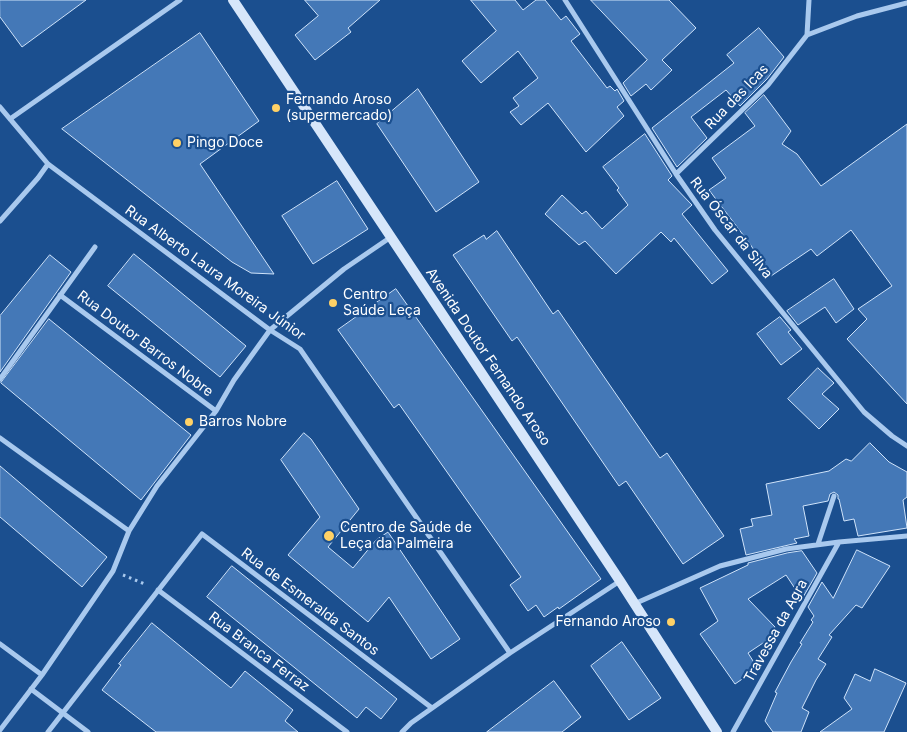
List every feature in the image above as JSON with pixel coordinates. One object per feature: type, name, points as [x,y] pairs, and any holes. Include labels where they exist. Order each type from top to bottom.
[{"type":"main road","name":"Avenida Doutor Fernando Aroso","points":[[232,0],[620,581],[717,732]]},
{"type":"street","points":[[10,119],[180,0]]},
{"type":"street","name":"Rua Óscar da Silva","points":[[566,0],[676,174],[715,230],[864,412],[907,446]]},
{"type":"street","points":[[809,0],[806,35],[857,16],[907,3]]},
{"type":"street","name":"Rua das Icas","points":[[676,174],[768,85],[806,35]]},
{"type":"street","name":"Rua Alberto Laura Moreira Júnior","points":[[0,107],[48,164],[270,330],[300,349],[510,654]]},
{"type":"street","points":[[0,221],[48,164]]},
{"type":"street","points":[[0,730],[42,675],[113,571],[129,532],[157,486],[216,411],[234,380],[270,330],[344,269],[391,236]]},
{"type":"street","points":[[0,379],[95,247]]},
{"type":"street","name":"Rua Doutor Barros Nobre","points":[[60,295],[216,411]]},
{"type":"street","points":[[0,438],[129,532]]},
{"type":"street","points":[[818,544],[834,496]]},
{"type":"street","name":"Rua de Esmeralda Santos","points":[[158,590],[202,534],[432,708]]},
{"type":"street","points":[[634,604],[720,566],[786,549],[818,544],[907,536]]},
{"type":"street","name":"Travessa da Agra","points":[[733,732],[839,542]]},
{"type":"street","points":[[402,732],[432,708],[620,581]]},
{"type":"street","points":[[48,732],[158,590]]},
{"type":"street","name":"Rua Branca Ferraz","points":[[158,590],[347,732]]},
{"type":"street","points":[[0,644],[42,675]]},
{"type":"street","points":[[31,688],[88,732]]},
{"type":"path","points":[[113,571],[140,583]]},
{"type":"building","points":[[0,0],[86,0],[22,47],[0,17]]},
{"type":"building","points":[[305,0],[380,0],[348,28],[351,32],[315,60],[295,35],[318,16]]},
{"type":"building","points":[[471,0],[515,0],[523,10],[536,0],[545,0],[561,20],[566,16],[580,34],[571,41],[607,88],[610,86],[615,91],[617,89],[624,101],[617,107],[624,116],[586,152],[548,103],[521,125],[510,112],[519,106],[513,98],[538,78],[518,51],[481,83],[462,61],[496,31]]},
{"type":"building","points":[[591,0],[669,0],[696,28],[662,60],[672,70],[651,90],[646,84],[631,96],[623,83],[647,60]]},
{"type":"building","points":[[759,28],[784,57],[767,79],[740,106],[726,90],[691,117],[707,138],[677,167],[652,128],[734,63],[727,55]]},
{"type":"building","points":[[200,33],[259,121],[200,164],[274,274],[251,273],[232,262],[62,129]]},
{"type":"building","points":[[418,89],[479,182],[436,212],[377,124]]},
{"type":"building","points":[[764,95],[791,131],[782,144],[797,154],[821,186],[907,124],[907,404],[847,339],[867,319],[858,309],[892,286],[851,230],[817,256],[811,249],[771,276],[750,244],[709,190],[726,178],[712,158],[755,126],[745,113]]},
{"type":"building","points":[[645,134],[672,176],[668,180],[692,205],[682,214],[728,271],[712,284],[674,238],[671,242],[661,232],[616,274],[585,241],[579,245],[545,214],[562,195],[582,214],[586,211],[602,229],[628,205],[617,190],[619,188],[603,167]]},
{"type":"building","points":[[337,181],[368,229],[313,264],[282,216]]},
{"type":"building","points":[[497,231],[553,314],[558,310],[660,458],[667,453],[724,536],[683,564],[626,481],[619,486],[517,337],[512,341],[453,255],[484,235],[486,239]]},
{"type":"building","points":[[134,254],[246,346],[220,377],[108,286]]},
{"type":"building","points":[[50,255],[71,272],[0,372],[0,316]]},
{"type":"building","points":[[834,279],[854,309],[836,323],[825,307],[798,325],[787,311]]},
{"type":"building","points":[[396,289],[601,579],[559,609],[558,607],[544,617],[536,605],[528,611],[510,585],[521,577],[399,404],[394,408],[338,330]]},
{"type":"building","points":[[780,317],[791,330],[788,332],[802,349],[781,365],[757,334]]},
{"type":"building","points":[[49,319],[191,435],[141,500],[1,383]]},
{"type":"building","points":[[818,368],[834,383],[822,394],[839,409],[819,429],[788,399]]},
{"type":"building","points":[[304,433],[311,439],[359,509],[328,547],[353,568],[376,540],[388,532],[460,639],[431,659],[389,597],[368,622],[288,555],[320,517],[281,460]]},
{"type":"building","points":[[870,443],[889,462],[907,472],[907,497],[903,500],[907,528],[858,536],[854,519],[844,521],[838,495],[834,492],[830,494],[828,501],[803,506],[809,536],[794,539],[797,543],[746,555],[740,529],[753,526],[751,519],[772,515],[766,484],[829,471],[846,459],[851,461]]},
{"type":"building","points":[[0,466],[107,557],[82,587],[0,517]]},
{"type":"building","points":[[857,550],[890,566],[862,608],[856,605],[829,635],[832,637],[818,659],[826,664],[802,708],[809,712],[801,732],[773,732],[765,721],[777,693],[775,692],[813,622],[811,620],[814,616],[808,607],[822,582],[833,598]]},
{"type":"building","points":[[802,551],[817,573],[802,599],[786,575],[748,599],[775,627],[769,639],[748,653],[755,664],[751,673],[735,684],[700,634],[718,621],[700,588],[748,565],[748,563]]},
{"type":"building","points":[[232,566],[397,699],[381,719],[366,707],[357,718],[207,597]]},
{"type":"building","points":[[152,623],[231,688],[245,671],[293,710],[285,721],[298,732],[156,732],[102,690],[121,665],[119,664]]},
{"type":"building","points":[[622,642],[661,698],[629,720],[591,666]]},
{"type":"building","points":[[875,669],[906,683],[884,732],[820,732],[852,709],[844,698],[855,674],[870,681]]},
{"type":"building","points":[[554,681],[581,717],[562,732],[487,732]]},
{"type":"place","name":"Fernando Aroso (supermercado)","points":[[276,108]]},
{"type":"place","name":"Pingo Doce","points":[[177,143]]},
{"type":"place","name":"Centro Saúde Leça","points":[[333,303]]},
{"type":"place","name":"Barros Nobre","points":[[189,422]]},
{"type":"place","name":"Centro de Saúde de Leça da Palmeira","points":[[329,536]]},
{"type":"place","name":"Fernando Aroso","points":[[671,622]]}]
